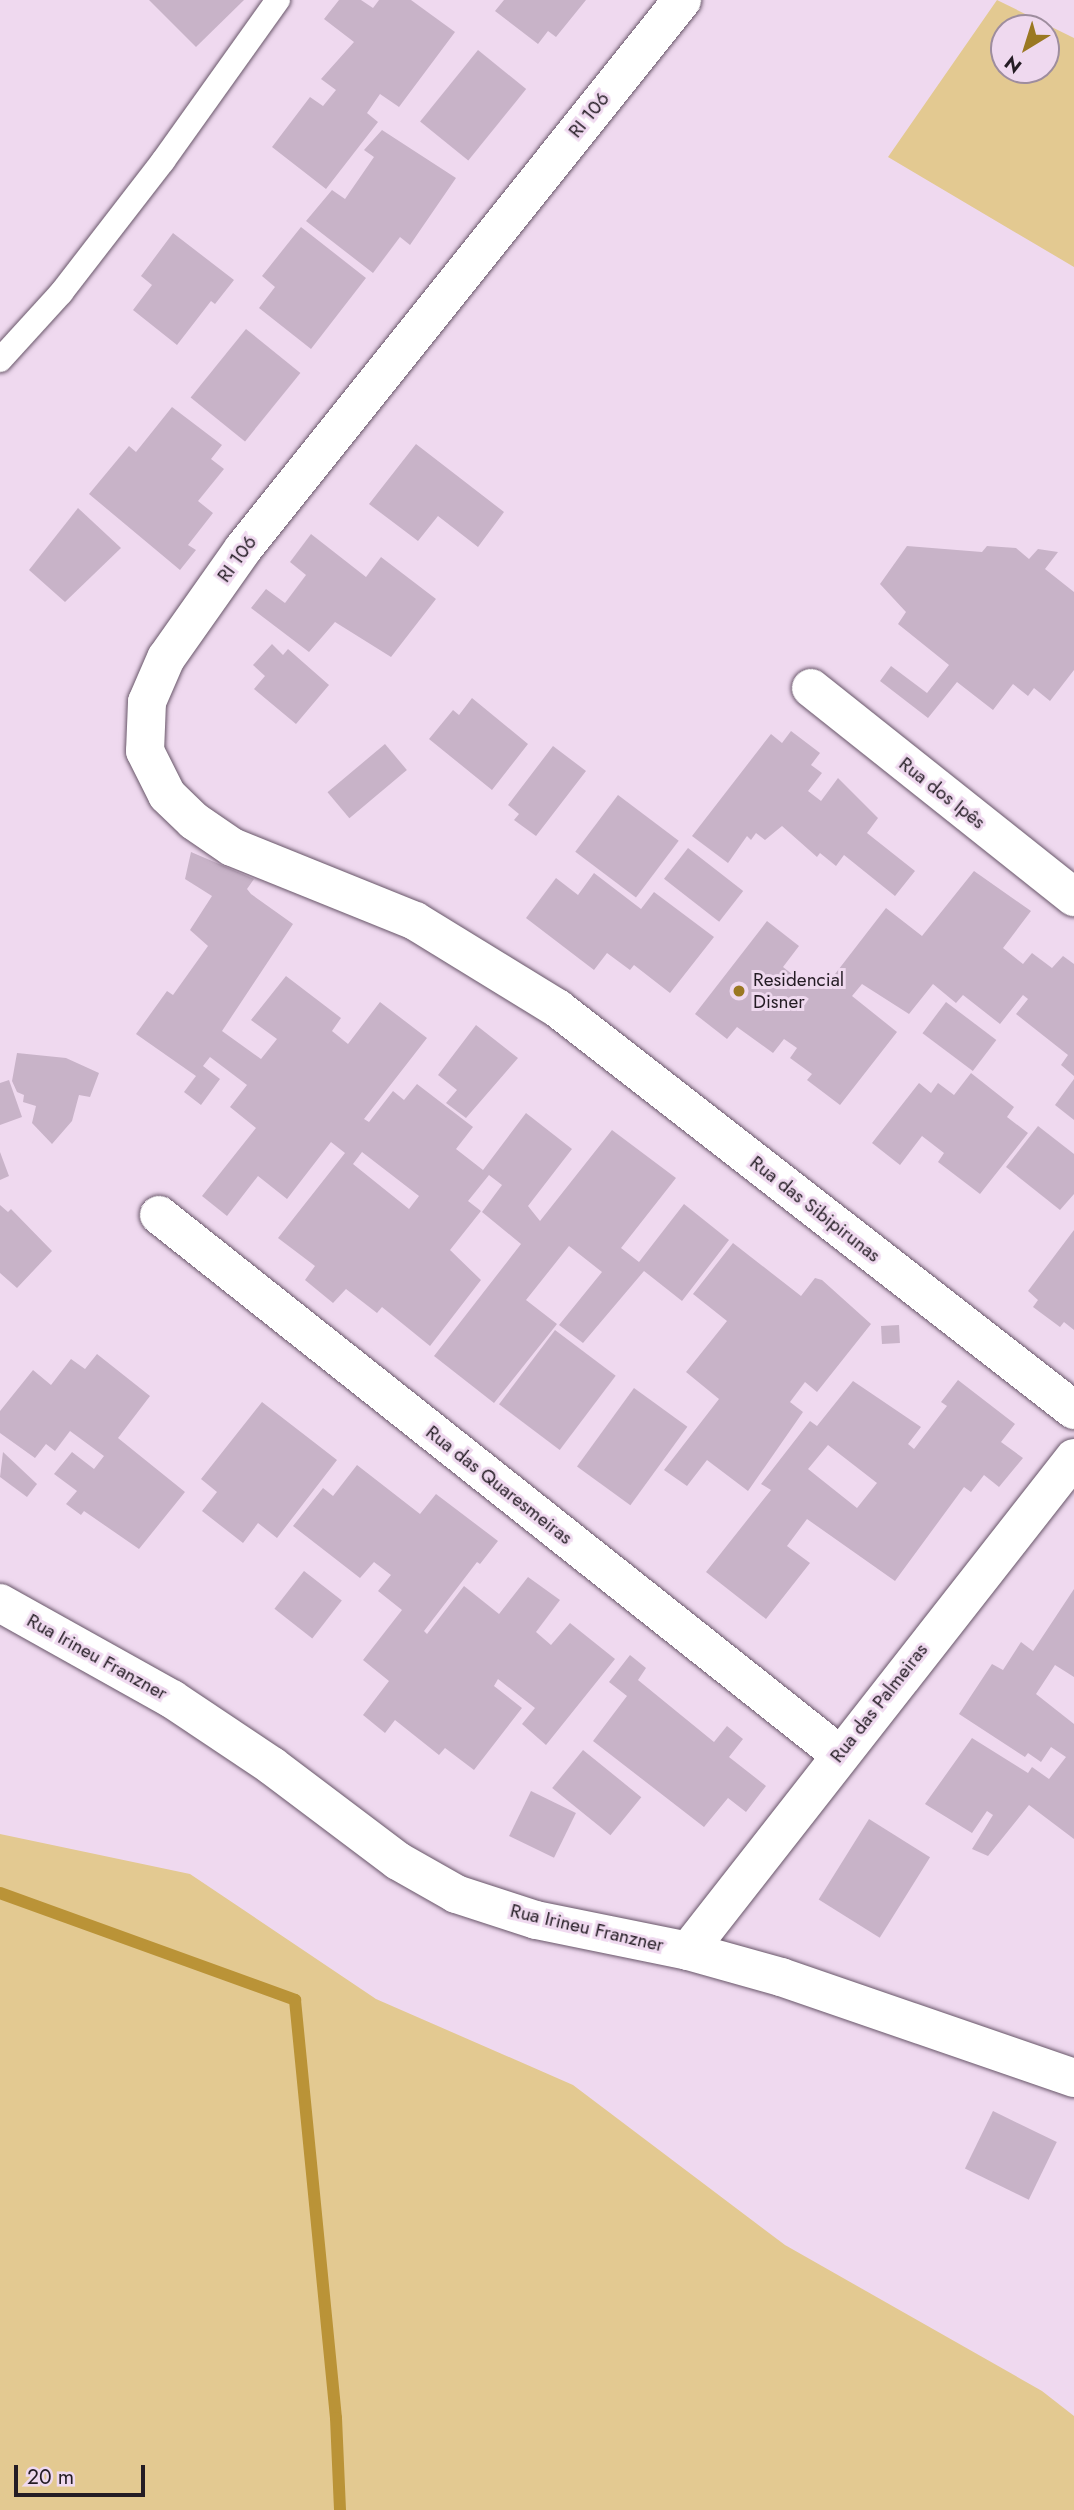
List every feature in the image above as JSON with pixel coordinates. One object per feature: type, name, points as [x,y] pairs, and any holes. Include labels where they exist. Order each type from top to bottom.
[{"type":"street","name":"RI 106","points":[[557,1008],[415,921],[232,847],[194,821],[167,794],[145,751],[147,702],[166,658],[243,549],[682,0]]},
{"type":"street","name":"Rua dos Ipês","points":[[811,688],[1074,897]]},
{"type":"street","name":"Rua das Sibipirunas","points":[[557,1008],[1074,1410]]},
{"type":"street","name":"Rua das Quaresmeiras","points":[[159,1215],[839,1754]]},
{"type":"street","name":"Rua das Palmeiras","points":[[688,1951],[839,1754],[1074,1458]]},
{"type":"street","name":"Rua Irineu Franzner","points":[[0,1603],[172,1699],[272,1766],[398,1861],[456,1894],[536,1920],[688,1951],[781,1977],[1074,2078]]},
{"type":"lane","points":[[0,360],[61,293],[138,194],[278,0]]},
{"type":"shaded area","points":[[997,0],[1025,14],[990,14],[990,84],[1060,84],[1060,31],[1074,38],[1074,267],[888,157]]},
{"type":"shaded area","points":[[0,1834],[190,1874],[376,1999],[573,2085],[785,2245],[1042,2391],[1074,2416],[1074,2510],[0,2510]]},
{"type":"building","points":[[149,0],[244,0],[196,47]]},
{"type":"building","points":[[339,0],[361,0],[373,8],[379,0],[411,0],[455,32],[399,107],[380,94],[367,113],[378,122],[326,189],[272,147],[310,97],[323,106],[336,90],[321,79],[354,42],[324,19]]},
{"type":"building","points":[[504,0],[586,0],[556,37],[548,31],[538,44],[495,11]]},
{"type":"building","points":[[478,50],[526,89],[468,161],[420,121]]},
{"type":"building","points":[[382,130],[456,178],[410,245],[400,237],[373,273],[306,221],[332,190],[345,199],[374,157],[364,150]]},
{"type":"building","points":[[301,227],[366,278],[311,349],[259,308],[275,287],[262,276]]},
{"type":"building","points":[[173,233],[234,280],[215,304],[211,301],[177,345],[133,310],[152,285],[141,276]]},
{"type":"building","points":[[246,329],[300,373],[245,441],[191,397]]},
{"type":"building","points":[[172,407],[222,445],[211,459],[224,469],[198,501],[213,513],[188,545],[196,550],[180,570],[89,494],[129,446],[136,452]]},
{"type":"building","points":[[416,444],[504,512],[478,547],[438,516],[418,541],[369,504]]},
{"type":"building","points":[[78,508],[121,548],[65,602],[29,570]]},
{"type":"building","points":[[311,534],[366,577],[381,557],[436,599],[391,657],[335,622],[309,652],[251,608],[266,589],[285,603],[306,575],[290,562]]},
{"type":"building","points":[[907,546],[982,552],[987,546],[1016,548],[1029,559],[1038,549],[1058,552],[1045,569],[1074,592],[1074,670],[1050,701],[1034,688],[1028,696],[1013,684],[993,710],[957,682],[928,718],[880,681],[891,666],[927,693],[949,665],[898,624],[906,612],[880,584]]},
{"type":"building","points":[[272,644],[283,655],[288,649],[329,685],[296,724],[254,689],[265,676],[253,665]]},
{"type":"building","points":[[472,698],[528,744],[492,790],[429,739],[453,710],[459,715]]},
{"type":"building","points":[[791,731],[820,753],[811,765],[822,773],[808,791],[821,801],[838,778],[878,818],[867,833],[915,871],[895,896],[844,855],[836,866],[820,853],[817,857],[782,826],[765,840],[756,833],[751,840],[747,836],[728,863],[692,836],[771,734],[782,743]]},
{"type":"building","points":[[385,744],[407,770],[349,818],[328,792]]},
{"type":"building","points":[[553,746],[586,771],[536,836],[514,820],[519,814],[508,805]]},
{"type":"building","points":[[618,795],[679,841],[636,897],[575,852]]},
{"type":"building","points":[[688,848],[743,891],[719,922],[664,879]]},
{"type":"building","points":[[191,852],[254,879],[247,889],[251,894],[293,924],[222,1031],[261,1059],[277,1039],[251,1020],[286,976],[341,1018],[332,1031],[348,1044],[380,1002],[427,1038],[364,1119],[369,1122],[393,1091],[404,1100],[417,1084],[473,1127],[456,1149],[483,1170],[526,1113],[572,1149],[528,1206],[540,1221],[612,1130],[676,1178],[621,1248],[639,1262],[684,1204],[729,1240],[682,1301],[644,1271],[583,1343],[559,1325],[602,1272],[569,1246],[526,1300],[557,1324],[494,1403],[434,1356],[521,1244],[482,1212],[502,1185],[489,1175],[468,1201],[481,1211],[450,1250],[481,1280],[430,1346],[382,1307],[377,1313],[346,1289],[333,1303],[305,1280],[315,1266],[278,1238],[345,1153],[331,1142],[287,1199],[258,1176],[227,1216],[202,1196],[256,1128],[230,1107],[247,1085],[210,1057],[203,1066],[220,1079],[201,1105],[184,1092],[196,1076],[136,1034],[167,991],[173,995],[208,946],[190,930],[212,896],[185,879]],"holes":[[[362,1152],[419,1196],[409,1209],[353,1164]]]},
{"type":"building","points":[[974,871],[1031,911],[1003,948],[1023,964],[1032,953],[1052,968],[1063,956],[1074,964],[1074,1076],[1061,1065],[1068,1055],[1016,1014],[1028,999],[1023,995],[1000,1024],[963,995],[956,1003],[933,984],[909,1014],[862,984],[852,996],[897,1032],[840,1105],[807,1080],[812,1074],[790,1058],[797,1048],[784,1039],[773,1053],[737,1027],[727,1039],[695,1014],[767,921],[799,946],[783,967],[802,982],[808,974],[825,987],[886,908],[922,936]]},
{"type":"building","points":[[594,873],[641,909],[654,892],[714,937],[670,993],[634,965],[630,970],[607,953],[594,970],[526,918],[556,878],[578,895]]},
{"type":"building","points":[[946,1002],[996,1040],[973,1071],[923,1033]]},
{"type":"building","points":[[476,1025],[518,1058],[466,1118],[446,1103],[457,1090],[438,1075]]},
{"type":"building","points":[[17,1053],[66,1058],[99,1073],[90,1097],[79,1095],[72,1121],[52,1144],[32,1123],[36,1106],[23,1102],[24,1095],[17,1092],[12,1081]]},
{"type":"building","points":[[971,1073],[1014,1107],[1007,1117],[1028,1133],[980,1194],[938,1162],[944,1153],[922,1136],[900,1165],[872,1143],[919,1083],[931,1093],[938,1083],[954,1095]]},
{"type":"building","points":[[1074,1079],[1074,1120],[1055,1105]]},
{"type":"building","points":[[9,1080],[22,1117],[0,1125],[0,1083]]},
{"type":"building","points":[[1038,1126],[1074,1154],[1074,1194],[1060,1210],[1006,1167]]},
{"type":"building","points":[[0,1152],[9,1176],[0,1180]]},
{"type":"building","points":[[0,1205],[8,1212],[11,1209],[52,1251],[17,1288],[0,1273]]},
{"type":"building","points":[[1074,1230],[1074,1330],[1064,1322],[1060,1327],[1033,1307],[1038,1300],[1028,1291]]},
{"type":"building","points":[[733,1243],[801,1296],[815,1278],[822,1280],[871,1324],[817,1392],[805,1382],[790,1402],[803,1412],[748,1491],[707,1460],[687,1486],[664,1470],[719,1399],[686,1372],[727,1321],[693,1294]]},
{"type":"building","points":[[899,1325],[900,1343],[882,1344],[881,1326]]},
{"type":"building","points":[[555,1330],[616,1376],[560,1450],[499,1404]]},
{"type":"building","points":[[97,1354],[150,1396],[118,1438],[185,1492],[139,1549],[84,1511],[81,1515],[66,1504],[77,1491],[54,1474],[72,1452],[94,1469],[104,1456],[70,1431],[55,1451],[46,1444],[35,1458],[0,1433],[0,1411],[33,1370],[51,1385],[71,1359],[85,1369]]},
{"type":"building","points":[[958,1380],[1015,1424],[1001,1442],[1023,1458],[999,1487],[984,1475],[971,1492],[964,1487],[895,1581],[807,1519],[787,1546],[810,1563],[766,1619],[706,1572],[771,1490],[761,1484],[810,1421],[817,1426],[853,1381],[921,1427],[908,1444],[914,1449],[947,1406],[941,1402]],"holes":[[[828,1445],[877,1483],[857,1508],[808,1469]]]},
{"type":"building","points":[[634,1388],[687,1427],[630,1505],[577,1466]]},
{"type":"building","points":[[262,1402],[337,1460],[277,1538],[258,1523],[243,1543],[202,1511],[217,1492],[201,1479]]},
{"type":"building","points":[[3,1452],[37,1484],[27,1497],[0,1477]]},
{"type":"building","points":[[357,1465],[420,1514],[436,1494],[498,1541],[480,1564],[477,1562],[424,1631],[427,1634],[464,1586],[499,1614],[528,1577],[560,1600],[536,1632],[551,1645],[570,1623],[615,1659],[546,1745],[522,1724],[535,1708],[498,1679],[494,1686],[522,1708],[474,1770],[445,1748],[439,1755],[395,1720],[385,1733],[363,1715],[389,1681],[363,1660],[402,1610],[378,1591],[391,1575],[374,1562],[360,1578],[293,1526],[323,1488],[333,1496]]},
{"type":"building","points":[[304,1571],[342,1601],[312,1638],[274,1609]]},
{"type":"building","points":[[1074,1589],[1074,1677],[1055,1665],[1036,1694],[1074,1724],[1074,1839],[1029,1805],[988,1856],[972,1849],[993,1815],[987,1811],[972,1833],[925,1804],[972,1738],[1028,1773],[1032,1767],[1049,1779],[1066,1757],[1051,1747],[1041,1762],[1028,1753],[1025,1757],[959,1714],[992,1664],[1003,1670],[1021,1642],[1033,1651]]},
{"type":"building","points":[[630,1655],[646,1668],[638,1680],[714,1742],[727,1726],[743,1739],[729,1757],[766,1786],[746,1812],[728,1798],[704,1827],[593,1741],[627,1696],[609,1682]]},
{"type":"building","points":[[583,1750],[641,1797],[610,1835],[552,1788]]},
{"type":"building","points":[[531,1791],[576,1813],[554,1858],[509,1836]]},
{"type":"building","points":[[869,1819],[930,1857],[880,1938],[819,1900]]},
{"type":"building","points":[[993,2111],[1057,2142],[1029,2200],[965,2169]]},
{"type":"waterway","points":[[0,1893],[295,2000],[336,2418],[340,2510]]},
{"type":"place","name":"Residencial Disner","points":[[739,991]]}]
